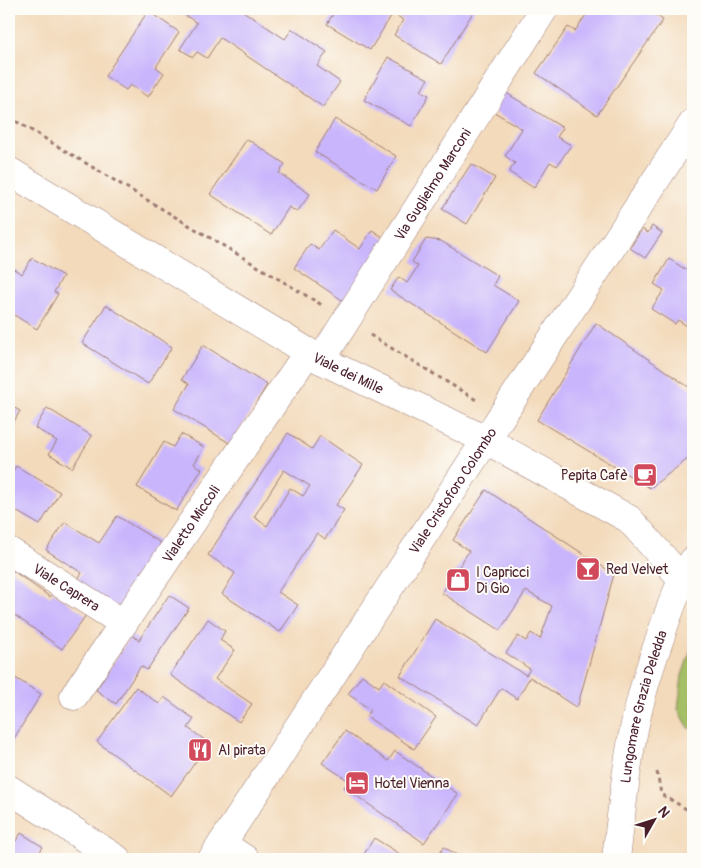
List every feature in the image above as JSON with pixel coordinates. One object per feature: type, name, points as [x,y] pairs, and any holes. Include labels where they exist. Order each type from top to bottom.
[{"type":"street","name":"Via Guglielmo Marconi","points":[[314,356],[346,320],[544,9]]},
{"type":"street","name":"Viale Cristoforo Colombo","points":[[217,852],[693,123]]},
{"type":"street","name":"Viale dei Mille","points":[[9,171],[314,356],[486,440],[630,519],[688,570]]},
{"type":"street","name":"Vialetto Miccoli","points":[[74,696],[122,623],[314,356]]},
{"type":"street","name":"Viale Caprera","points":[[9,551],[122,623]]},
{"type":"street","name":"Lungomare Grazia Deledda","points":[[616,859],[633,732],[656,650],[688,570]]},
{"type":"street","points":[[9,789],[117,859]]},
{"type":"street","points":[[217,852],[245,859]]},
{"type":"path","points":[[9,117],[346,320],[501,416]]},
{"type":"path","points":[[657,771],[661,794],[693,813]]},
{"type":"green space","points":[[693,644],[693,729],[689,728],[678,709],[682,675]]},
{"type":"building","points":[[185,9],[240,9],[285,39],[292,29],[327,52],[317,66],[340,82],[323,107],[220,38],[207,58],[197,52],[193,57],[180,49],[197,23],[182,13]]},
{"type":"building","points":[[336,9],[475,9],[441,64],[394,35],[403,20],[393,13],[370,50],[327,24]]},
{"type":"building","points":[[590,9],[646,9],[663,20],[597,115],[536,73],[568,27],[575,31]]},
{"type":"building","points":[[148,11],[179,32],[156,67],[164,73],[148,97],[130,85],[126,90],[105,76]]},
{"type":"building","points":[[388,57],[428,79],[421,91],[429,95],[411,126],[364,100]]},
{"type":"building","points":[[503,91],[563,128],[557,137],[571,145],[557,166],[550,162],[534,188],[509,172],[515,163],[505,156],[522,129],[491,110]]},
{"type":"building","points":[[335,119],[396,156],[377,189],[315,152]]},
{"type":"building","points":[[247,139],[285,164],[279,173],[310,194],[297,212],[289,207],[271,235],[210,194]]},
{"type":"building","points":[[471,164],[495,178],[467,224],[442,209]]},
{"type":"building","points":[[652,226],[662,233],[645,258],[630,248],[642,229],[648,233]]},
{"type":"building","points":[[333,230],[360,249],[372,230],[392,243],[351,306],[294,268],[310,244],[319,250]]},
{"type":"building","points":[[426,239],[441,241],[498,276],[493,285],[519,301],[487,352],[390,290],[399,277],[407,283],[418,266],[412,262]]},
{"type":"building","points":[[32,258],[63,276],[54,292],[58,294],[37,329],[9,312],[9,277],[14,269],[22,274]]},
{"type":"building","points":[[669,259],[693,274],[693,330],[678,320],[675,324],[651,309],[664,290],[654,284]]},
{"type":"building","points":[[106,305],[172,347],[148,384],[82,343]]},
{"type":"building","points":[[596,323],[693,390],[693,455],[650,488],[537,420]]},
{"type":"building","points":[[203,345],[267,385],[231,444],[174,409],[189,384],[182,379]]},
{"type":"building","points":[[9,405],[20,411],[9,430]]},
{"type":"building","points":[[47,408],[92,436],[72,468],[49,454],[57,441],[35,428]]},
{"type":"building","points":[[288,433],[312,449],[320,436],[363,465],[336,505],[344,510],[325,539],[317,533],[278,592],[298,605],[280,632],[222,594],[235,573],[208,555]],"holes":[[[284,470],[310,486],[303,496],[290,488],[267,526],[254,517]]]},
{"type":"building","points":[[181,434],[204,447],[194,464],[202,469],[176,511],[137,487],[164,442],[173,447]]},
{"type":"building","points":[[16,466],[60,492],[40,525],[9,507],[9,478]]},
{"type":"building","points":[[486,490],[614,574],[577,708],[530,677],[517,699],[501,688],[478,725],[400,676],[435,619],[526,675],[530,669],[506,653],[518,636],[526,641],[531,633],[540,639],[552,606],[526,591],[500,630],[442,593],[469,551],[453,540]]},
{"type":"building","points":[[117,516],[161,543],[121,610],[75,583],[82,573],[46,550],[65,522],[99,543]]},
{"type":"building","points":[[9,568],[50,597],[53,592],[86,615],[62,649],[9,611]]},
{"type":"building","points":[[169,595],[189,608],[147,670],[141,666],[116,704],[96,690],[131,635],[139,640]]},
{"type":"building","points":[[208,619],[225,631],[220,640],[235,650],[215,679],[252,704],[239,722],[170,675]]},
{"type":"building","points":[[9,674],[41,694],[9,747]]},
{"type":"building","points":[[362,675],[379,687],[384,680],[436,717],[414,749],[366,716],[371,710],[348,694]]},
{"type":"building","points":[[136,687],[159,704],[164,697],[194,719],[188,728],[209,743],[171,796],[97,742]]},
{"type":"building","points":[[345,731],[388,761],[395,751],[458,794],[424,843],[344,787],[349,781],[322,763]]},
{"type":"building","points":[[21,833],[43,847],[35,859],[9,859],[9,836],[16,841]]},
{"type":"building","points":[[374,838],[408,859],[361,859]]},
{"type":"building","points":[[444,847],[463,859],[436,859]]},
{"type":"place","name":"Pepita Cafè","points":[[645,475]]},
{"type":"place","name":"Red Velvet","points":[[588,569]]},
{"type":"place","name":"I Capricci Di Gio","points":[[458,580]]},
{"type":"place","name":"Al pirata","points":[[200,750]]},
{"type":"place","name":"Hotel Vienna","points":[[357,783]]}]
